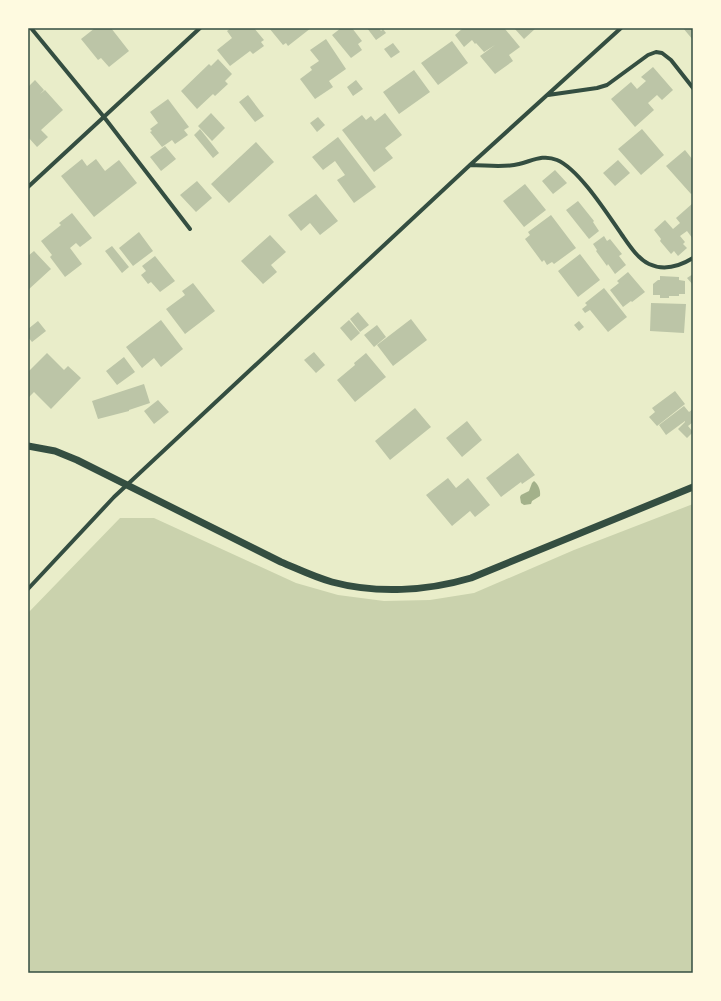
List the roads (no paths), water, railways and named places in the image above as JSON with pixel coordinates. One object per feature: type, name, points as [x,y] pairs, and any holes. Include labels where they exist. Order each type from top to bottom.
[{"type":"street","points":[[31,28],[104,117],[190,229]]},
{"type":"street","points":[[28,187],[200,28]]},
{"type":"street","points":[[28,589],[108,503],[127,485],[470,165],[621,28]]},
{"type":"street","points":[[548,95],[597,88],[607,85],[648,54],[656,52],[662,53],[671,60],[693,88]]},
{"type":"street","points":[[470,165],[519,164],[533,159],[549,157],[559,160],[590,190],[640,258],[650,264],[662,267],[672,267],[683,264],[693,258]]},
{"type":"street","points":[[28,446],[54,451],[77,460],[308,574],[333,582],[387,590],[431,587],[471,578],[693,487]]}]
